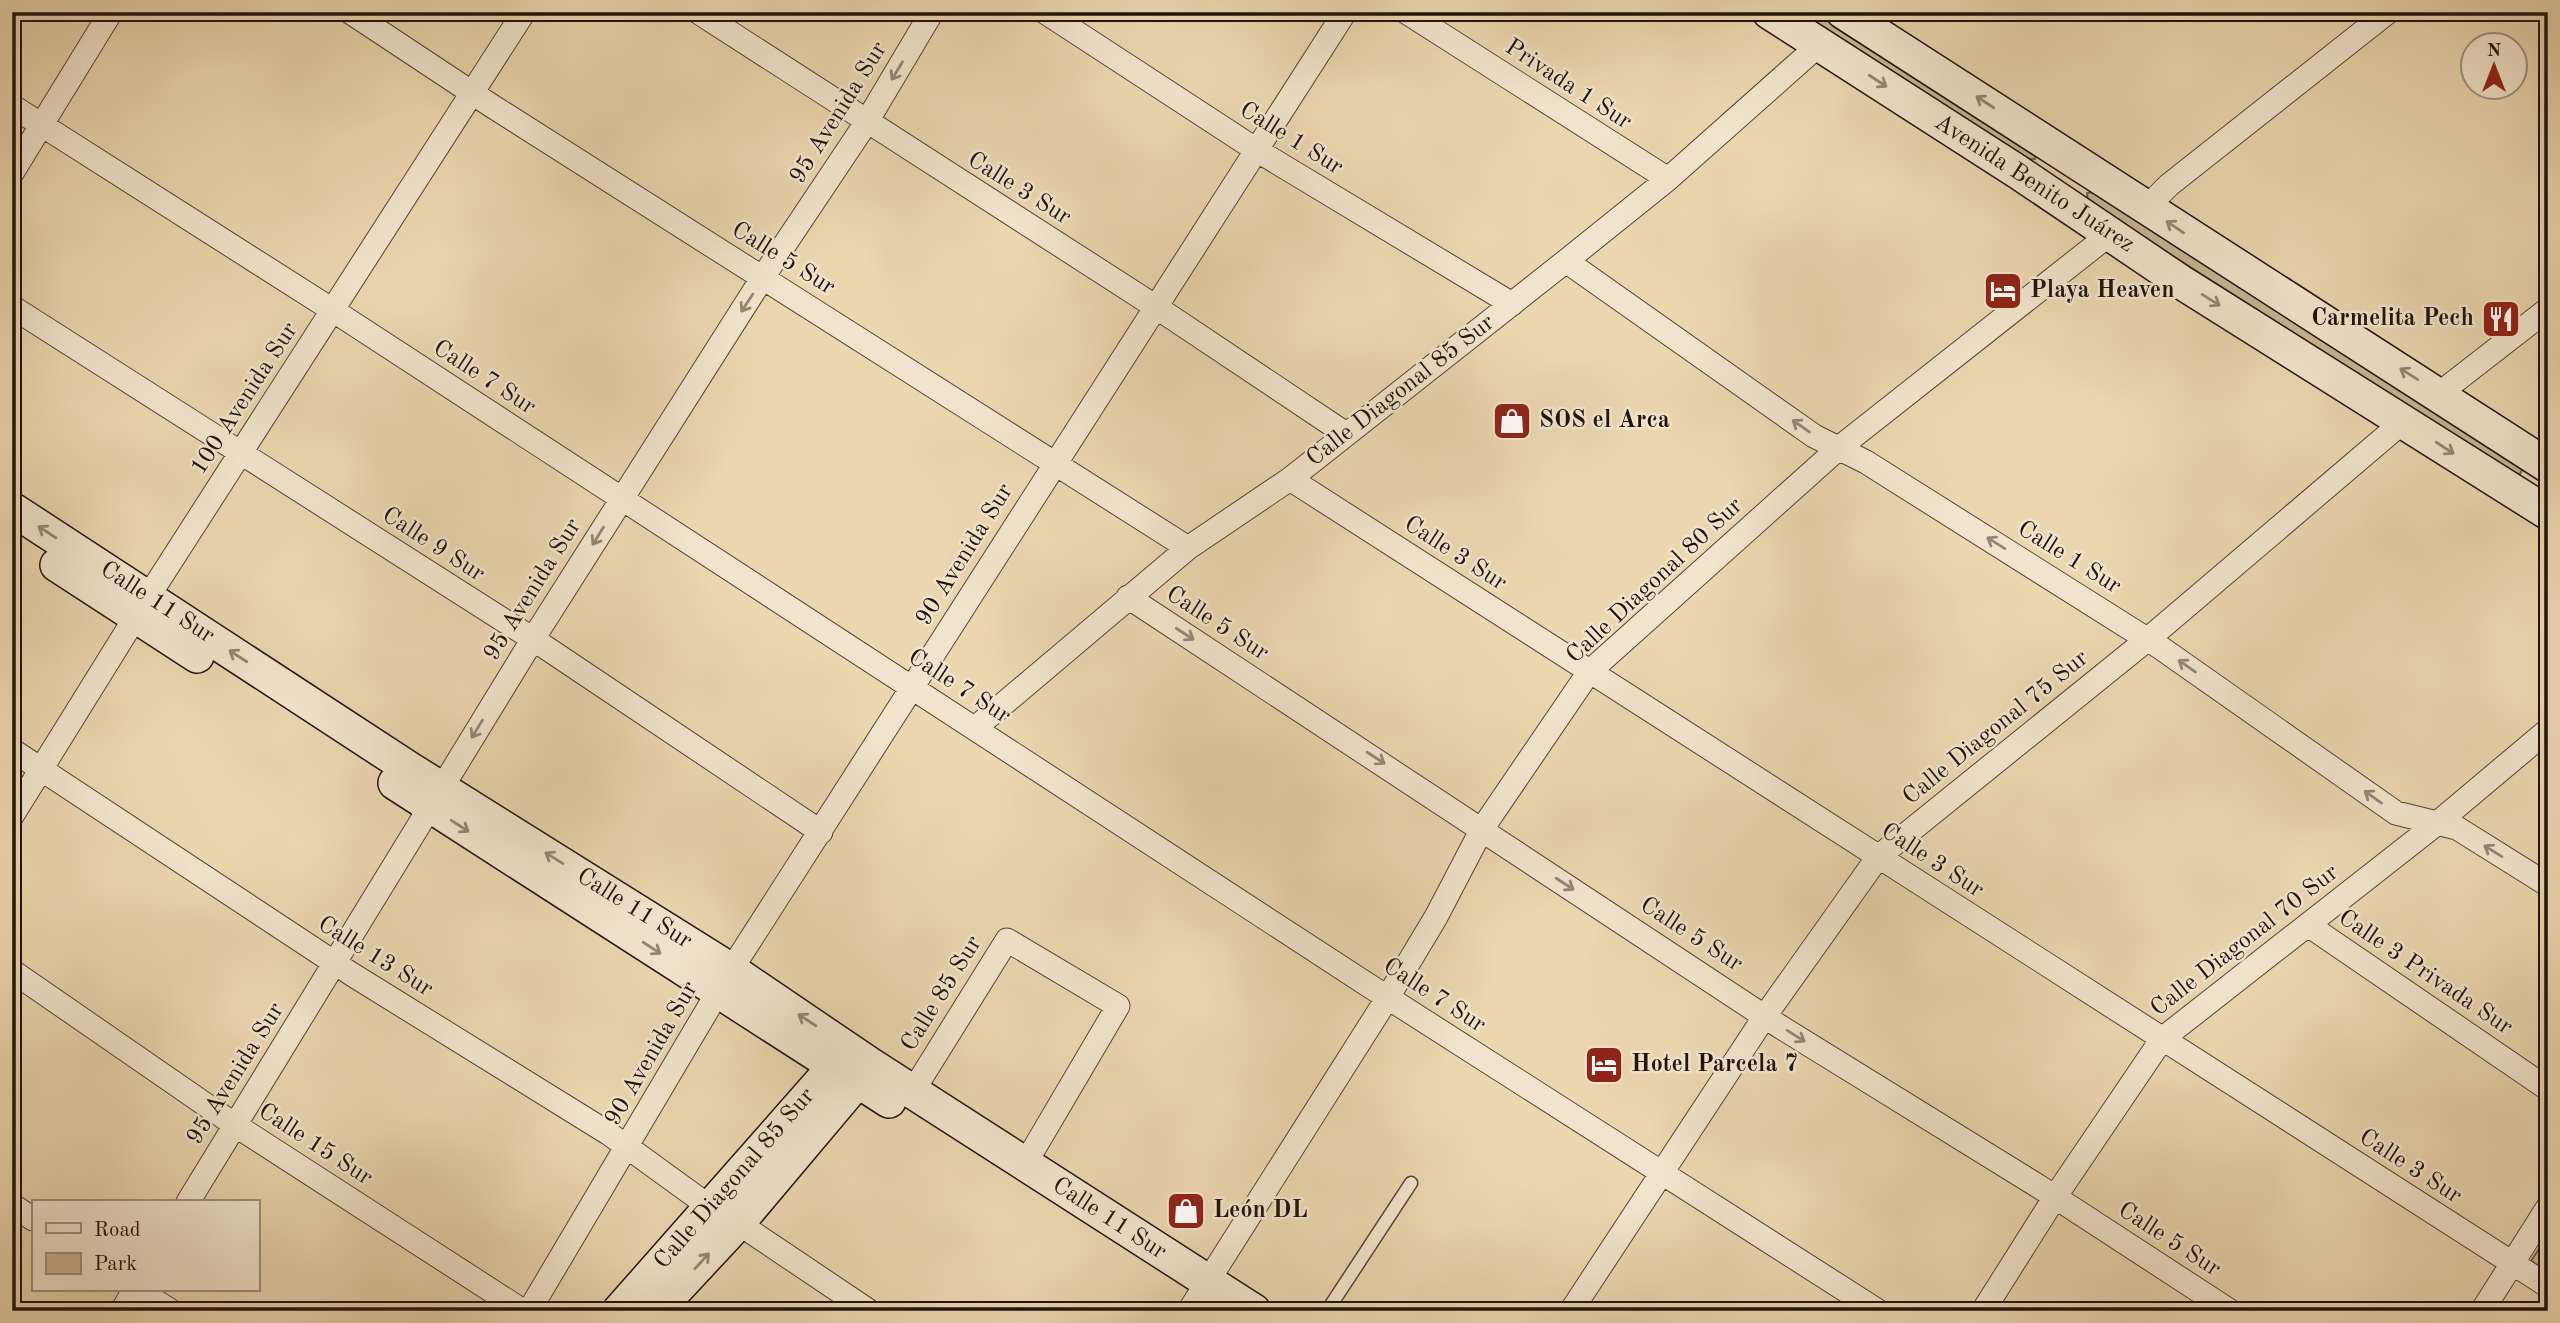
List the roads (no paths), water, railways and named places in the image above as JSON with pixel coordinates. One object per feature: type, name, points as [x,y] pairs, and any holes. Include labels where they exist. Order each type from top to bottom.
[{"type":"main road","name":"Avenida Benito Juárez","points":[[1769,12],[2018,172],[2080,215],[2548,513]]},
{"type":"main road","name":"Avenida Benito Juárez","points":[[1843,12],[1878,22],[2046,141],[2204,247],[2440,393],[2541,461]]},
{"type":"main road","points":[[2018,172],[2039,164],[2046,141]]},
{"type":"main road","points":[[2080,215],[2079,191],[2082,187],[2111,185]]},
{"type":"main road","points":[[2509,488],[2533,483],[2541,461]]},
{"type":"main road","name":"Calle 11 Sur","points":[[12,509],[142,607]]},
{"type":"main road","name":"Calle 11 Sur","points":[[12,536],[142,607],[410,769],[436,797],[725,981],[1202,1300],[1254,1311]]},
{"type":"main road","name":"Calle 11 Sur","points":[[854,1067],[913,1091],[1025,1164],[1202,1300]]},
{"type":"main road","name":"Calle Diagonal 85 Sur","points":[[656,1311],[724,1215],[854,1067]]},
{"type":"main road","name":"Calle Diagonal 85 Sur","points":[[619,1311],[724,1215]]},
{"type":"street","points":[[12,173],[111,12]]},
{"type":"street","name":"Calle 5 Sur","points":[[351,12],[471,92],[1188,548]]},
{"type":"street","name":"100 Avenida Sur","points":[[12,816],[142,607],[524,12]]},
{"type":"street","name":"Calle 3 Sur","points":[[698,12],[866,123],[1156,307],[1346,434]]},
{"type":"street","name":"95 Avenida Sur","points":[[189,1200],[533,639],[764,277],[866,123],[932,12]]},
{"type":"street","name":"Calle 1 Sur","points":[[1045,12],[1258,151],[1512,304]]},
{"type":"street","name":"90 Avenida Sur","points":[[529,1311],[725,981],[1345,12]]},
{"type":"street","name":"Privada 1 Sur","points":[[1406,12],[1668,179]]},
{"type":"street","points":[[2147,207],[2169,185],[2388,12]]},
{"type":"street","name":"Calle Diagonal 85 Sur","points":[[975,728],[1188,548],[1290,478],[1668,179],[1820,44]]},
{"type":"street","name":"Calle 7 Sur","points":[[12,106],[334,311],[1388,998],[1878,1311]]},
{"type":"street","name":"Calle Diagonal 80 Sur","points":[[1202,1300],[1388,998],[1482,829],[1589,672],[1840,447],[2110,234]]},
{"type":"street","name":"Calle 1 Sur","points":[[1566,261],[1814,436],[1840,447],[2148,639],[2396,813],[2435,825],[2457,828],[2548,885]]},
{"type":"street","name":"Calle 9 Sur","points":[[12,307],[242,451],[533,639],[821,832]]},
{"type":"street","points":[[2440,393],[2548,309]]},
{"type":"street","name":"Calle Diagonal 75 Sur","points":[[1571,1311],[1661,1170],[1765,1016],[1878,857],[2148,639],[2404,421]]},
{"type":"street","name":"Calle 3 Sur","points":[[1290,478],[2548,1286]]},
{"type":"street","name":"Calle 5 Sur","points":[[1128,597],[1765,1016],[2230,1311]]},
{"type":"street","name":"Calle Diagonal 70 Sur","points":[[1983,1311],[2054,1197],[2162,1039],[2435,825],[2548,730]]},
{"type":"street","name":"Calle 13 Sur","points":[[12,750],[335,964],[628,1147],[724,1215],[869,1311]]},
{"type":"street","name":"Calle 3 Privada Sur","points":[[2308,925],[2548,1089]]},
{"type":"street","name":"Calle 85 Sur","points":[[913,1091],[1007,940],[1118,1006],[1025,1164]]},
{"type":"street","name":"Calle 15 Sur","points":[[12,971],[235,1125],[523,1311]]},
{"type":"street","points":[[12,1205],[32,1218]]},
{"type":"street","points":[[2482,1311],[2548,1207]]},
{"type":"street","points":[[122,1311],[135,1292]]},
{"type":"street","points":[[139,1292],[171,1311]]},
{"type":"lane","points":[[1327,1311],[1411,1183]]},
{"type":"place","name":"Playa Heaven","points":[[2003,291]]},
{"type":"place","name":"Carmelita Pech","points":[[2501,319]]},
{"type":"place","name":"SOS el Arca","points":[[1512,421]]},
{"type":"place","name":"Hotel Parcela 7","points":[[1604,1065]]},
{"type":"place","name":"León DL","points":[[1186,1211]]}]
